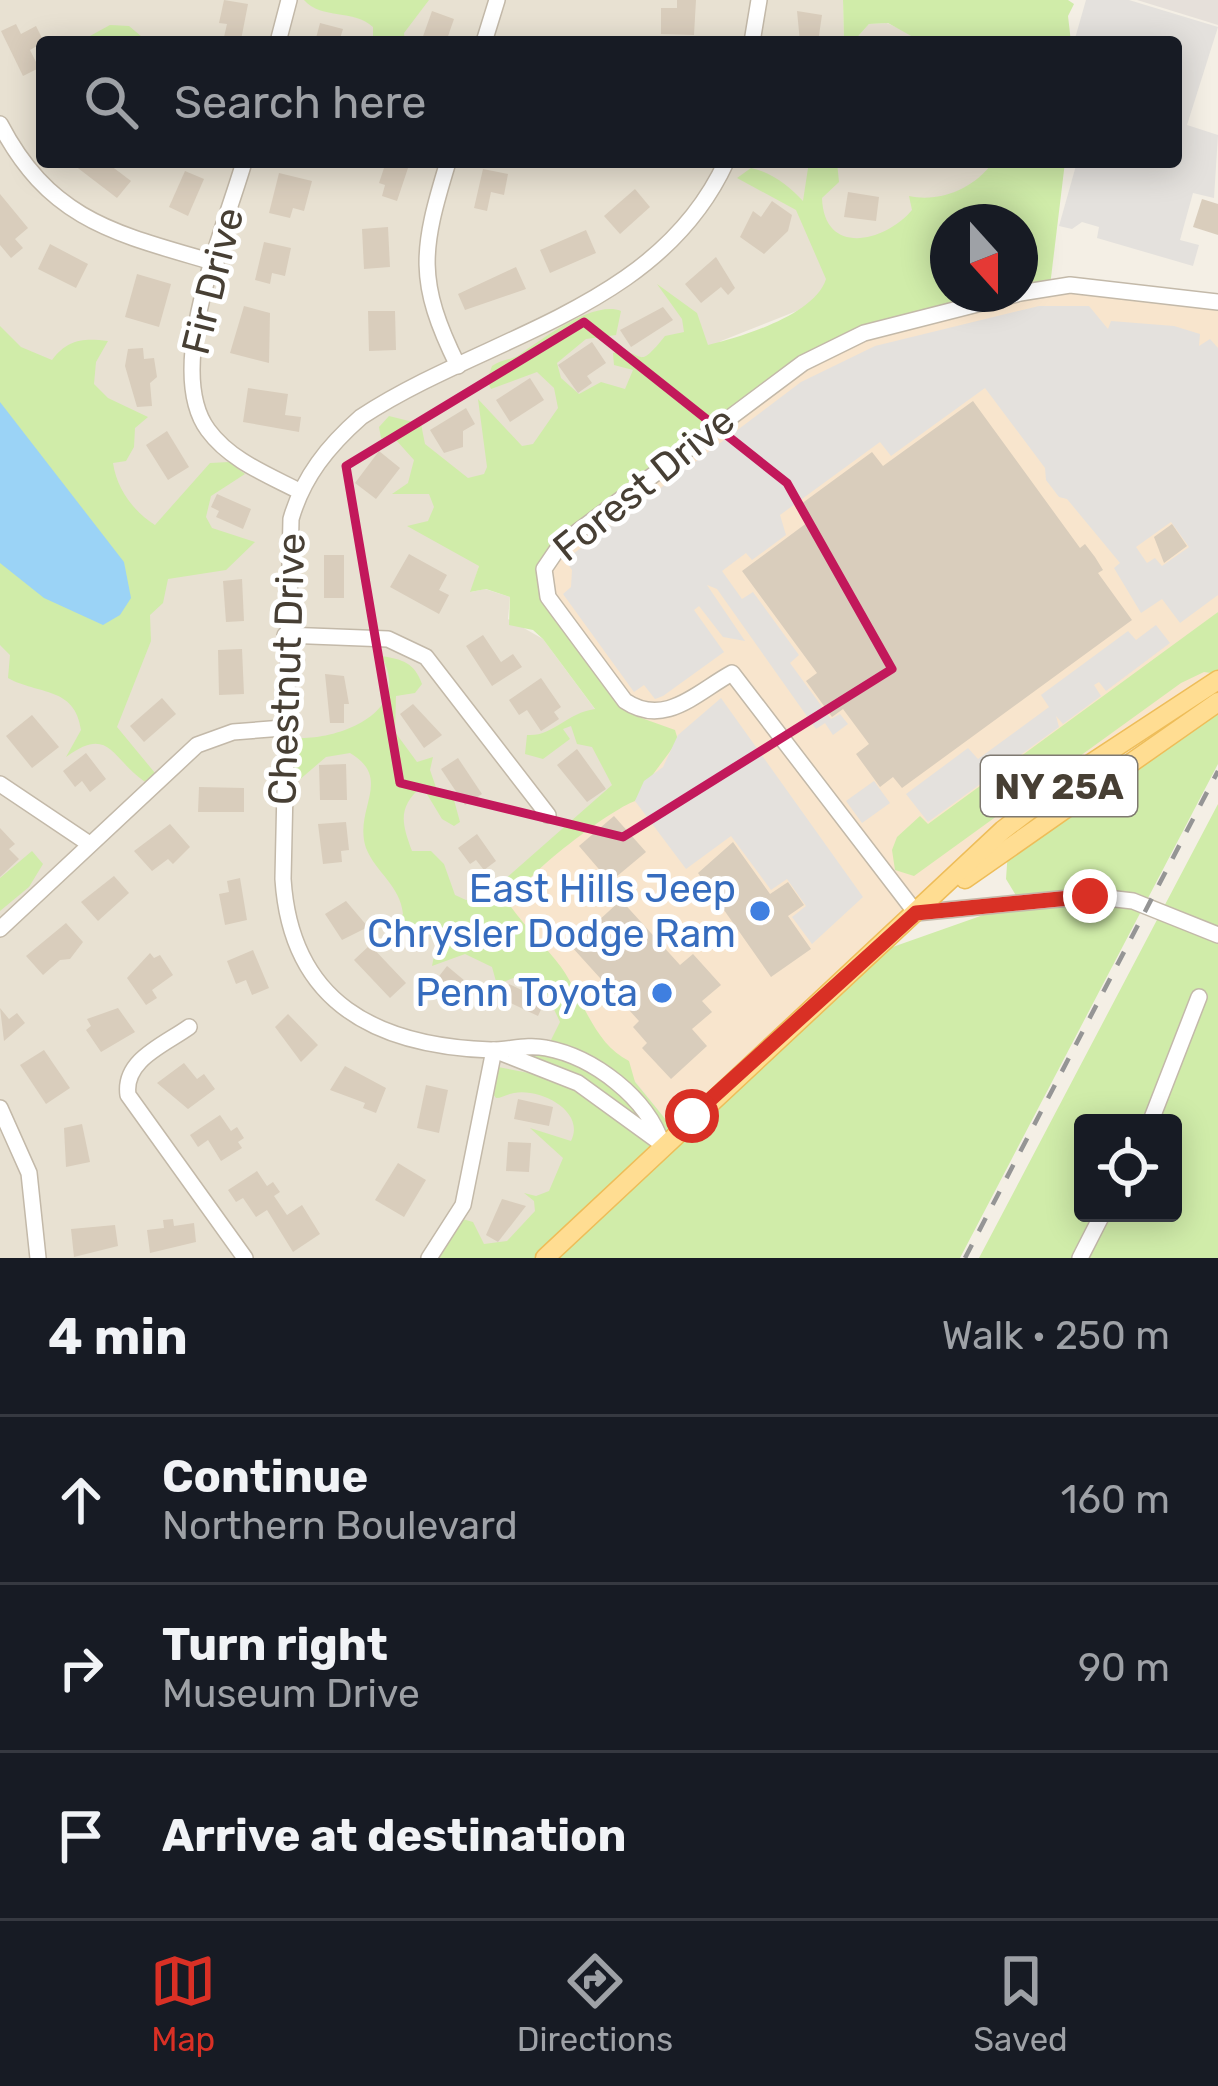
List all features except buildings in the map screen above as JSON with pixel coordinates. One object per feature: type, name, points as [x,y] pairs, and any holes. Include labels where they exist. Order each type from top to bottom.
[{"type":"main road","name":"NY 25A","points":[[544,1258],[662,1144],[1042,799],[1218,680]]},
{"type":"main road","name":"NY 25A","points":[[916,913],[1218,701]]},
{"type":"street","points":[[280,36],[289,0]]},
{"type":"street","points":[[486,36],[497,0]]},
{"type":"street","points":[[753,36],[759,0]]},
{"type":"street","points":[[0,124],[41,187],[72,212],[110,231],[216,263]]},
{"type":"street","name":"Fir Drive","points":[[242,168],[190,359],[200,416],[238,459],[299,491]]},
{"type":"street","points":[[446,168],[429,224],[423,271],[432,310],[458,366]]},
{"type":"street","name":"Chestnut Drive","points":[[662,1144],[578,1083],[494,1050],[420,1042],[381,1031],[336,1003],[310,972],[284,903],[287,541],[299,491],[334,440],[361,417],[643,270],[689,225],[722,168]]},
{"type":"street","name":"Forest Drive","points":[[1038,291],[1070,285],[1218,302]]},
{"type":"street","name":"Forest Drive","points":[[916,913],[732,674],[665,712],[640,711],[626,701],[548,597],[544,569],[561,544],[803,363],[864,333],[947,312]]},
{"type":"street","points":[[285,635],[388,639],[426,657],[548,815]]},
{"type":"street","points":[[0,929],[196,746],[219,735],[283,728]]},
{"type":"street","points":[[0,784],[88,843]]},
{"type":"street","points":[[916,913],[1090,896],[1133,901],[1214,932]]},
{"type":"street","points":[[1153,1114],[1198,997]]},
{"type":"street","points":[[189,1028],[135,1065],[127,1081],[128,1095],[244,1258]]},
{"type":"street","points":[[429,1258],[463,1205],[494,1050]]},
{"type":"street","points":[[0,1108],[28,1173],[38,1258]]},
{"type":"street","points":[[1080,1258],[1098,1222]]},
{"type":"highlighted area","points":[[584,322],[787,483],[892,669],[623,837],[400,783],[346,466]]},
{"type":"shaded area","points":[[0,0],[843,0],[844,36],[36,36],[36,168],[1001,168],[966,204],[930,204],[930,250],[923,261],[721,341],[479,566],[471,592],[485,589],[510,597],[508,619],[543,639],[640,770],[675,1131],[545,1258],[0,1258]]},
{"type":"shaded area","points":[[1086,0],[1129,0],[1218,27],[1187,125],[1218,135],[1214,198],[1193,193],[1180,240],[1199,245],[1193,266],[1097,238],[1099,227],[1082,222],[1072,229],[1059,226],[1075,168],[1182,168],[1182,36],[1076,36]]},
{"type":"shaded area","points":[[1137,0],[1218,0],[1218,25]]},
{"type":"shaded area","points":[[887,23],[914,36],[858,36],[869,24]]},
{"type":"shaded area","points":[[1050,286],[1218,309],[1218,612],[1169,655],[1218,674],[1084,768],[675,1131],[486,896],[640,770],[548,597],[544,569],[691,442],[864,333],[947,312],[1038,312],[1038,289]]},
{"type":"shaded area","points":[[1039,306],[1089,306],[1108,329],[1111,321],[1174,326],[1200,334],[1199,346],[1210,339],[1218,348],[1218,595],[1180,623],[1162,599],[1141,613],[1114,568],[1120,563],[1067,499],[1059,497],[1046,480],[1045,468],[985,388],[891,456],[880,442],[780,515],[786,535],[752,560],[746,553],[722,571],[742,599],[753,592],[799,655],[790,663],[831,719],[840,714],[848,724],[833,735],[825,723],[816,729],[717,589],[707,585],[745,641],[723,637],[699,606],[694,610],[724,652],[663,696],[655,699],[644,685],[634,692],[563,594],[571,587],[572,570],[565,560],[801,382],[875,346],[1014,312],[1038,312]],"holes":[[[1171,522],[1189,547],[1162,566],[1155,558],[1147,563],[1136,547]]]},
{"type":"shaded area","points":[[1156,625],[1170,643],[1106,691],[1099,682],[1094,685],[1101,696],[1063,724],[1056,716],[1059,727],[928,822],[906,794],[968,748],[978,759],[1049,707],[1041,695],[1128,631],[1136,640]]},
{"type":"shaded area","points":[[721,698],[863,897],[812,944],[792,917],[806,906],[787,879],[771,890],[731,836],[686,869],[635,801],[644,781],[663,767],[678,735]]},
{"type":"shaded area","points":[[874,781],[890,803],[862,823],[846,801]]},
{"type":"green space","points":[[304,0],[429,0],[404,36],[373,36],[373,27],[365,21]]},
{"type":"green space","points":[[843,0],[1068,0],[1074,4],[1068,16],[1070,36],[911,36],[888,23],[869,24],[858,36],[844,36]]},
{"type":"green space","points":[[110,25],[129,26],[141,36],[90,36]]},
{"type":"green space","points":[[751,168],[779,180],[803,201],[808,168],[838,168],[839,182],[822,198],[825,217],[844,236],[858,238],[900,221],[912,210],[909,196],[956,191],[987,168],[1064,168],[1050,286],[1038,289],[1038,204],[930,204],[930,312],[946,312],[864,333],[803,363],[691,442],[549,557],[543,578],[548,597],[636,716],[675,730],[678,740],[635,801],[543,866],[515,896],[511,907],[561,967],[597,1032],[629,1061],[635,1082],[675,1131],[870,955],[1020,902],[1006,879],[1008,850],[1218,704],[1218,764],[960,1258],[435,1258],[438,1238],[459,1218],[473,1222],[484,1244],[507,1241],[535,1211],[534,1201],[524,1193],[536,1196],[549,1191],[563,1158],[530,1128],[571,1141],[572,1120],[558,1104],[536,1094],[496,1098],[483,1081],[489,1070],[498,1067],[555,1078],[575,1089],[577,1083],[494,1050],[547,1048],[560,1022],[541,982],[522,974],[497,985],[492,967],[465,954],[432,966],[436,946],[428,932],[408,927],[388,933],[403,914],[397,895],[366,848],[369,773],[350,753],[326,757],[298,781],[290,779],[288,751],[301,738],[354,726],[381,706],[389,675],[381,656],[411,667],[422,684],[415,693],[396,696],[395,732],[417,762],[433,757],[430,770],[439,796],[454,800],[460,822],[454,826],[442,819],[422,786],[405,808],[406,832],[412,851],[431,851],[444,864],[455,895],[466,900],[486,896],[612,785],[592,747],[577,744],[571,726],[563,729],[570,739],[543,759],[525,754],[527,735],[545,732],[595,709],[543,639],[533,630],[509,625],[510,597],[486,589],[470,592],[479,566],[407,526],[428,521],[434,507],[429,494],[392,494],[408,483],[414,460],[396,440],[381,438],[379,427],[389,416],[421,424],[425,444],[468,478],[484,474],[478,399],[522,446],[533,444],[558,408],[554,388],[537,372],[491,389],[487,380],[492,366],[519,355],[568,323],[596,311],[621,311],[616,335],[586,339],[557,363],[561,378],[579,394],[601,382],[625,389],[633,370],[614,365],[613,353],[644,357],[665,336],[684,332],[682,319],[657,284],[697,313],[708,345],[793,314],[819,292],[826,279],[796,210],[737,178]]},
{"type":"green space","points":[[0,326],[21,347],[52,360],[77,342],[108,341],[96,362],[94,384],[108,398],[148,417],[135,428],[134,447],[126,461],[113,463],[115,473],[127,499],[155,525],[210,463],[229,462],[245,474],[211,496],[206,517],[212,528],[255,542],[226,570],[168,579],[163,603],[150,615],[151,641],[117,727],[155,773],[148,784],[102,745],[81,748],[66,757],[81,730],[71,706],[54,694],[8,678],[10,655],[0,645]]},
{"type":"green space","points":[[1218,612],[1218,674],[1204,672],[1181,683],[914,876],[895,870],[892,850],[897,837],[920,816],[928,824]]},
{"type":"green space","points":[[1218,804],[1218,1258],[979,1258]]},
{"type":"green space","points":[[32,851],[43,864],[29,887],[0,911],[0,878]]},
{"type":"water","points":[[0,402],[124,562],[131,598],[120,615],[103,625],[44,598],[0,563]]},
{"type":"railway","points":[[965,1258],[1218,771]]},
{"type":"place","name":"East Hills Jeep Chrysler Dodge Ram","points":[[760,911]]},
{"type":"place","name":"Penn Toyota","points":[[662,993]]},
{"type":"route","points":[[692,1116],[916,913],[1090,896]]}]
